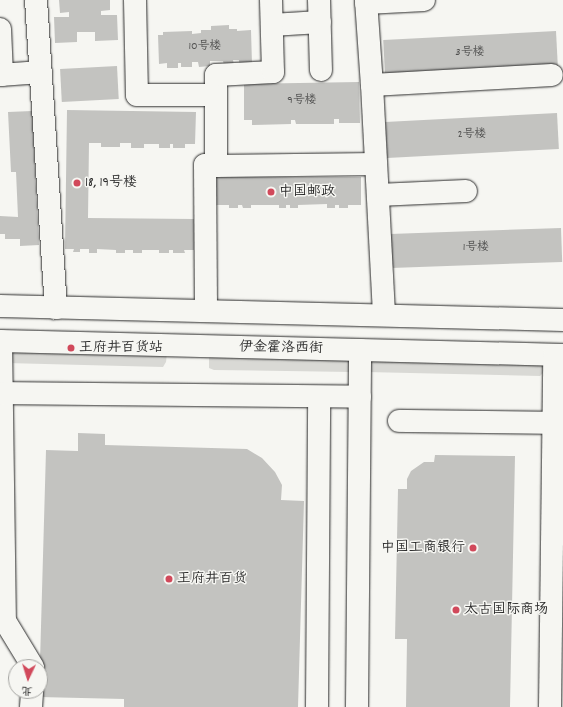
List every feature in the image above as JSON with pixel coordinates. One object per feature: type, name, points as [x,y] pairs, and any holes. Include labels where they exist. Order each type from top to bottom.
[{"type":"street","points":[[36,0],[56,308]]},
{"type":"street","points":[[140,0],[138,95],[216,95]]},
{"type":"street","points":[[216,166],[216,75],[273,72],[271,0]]},
{"type":"street","points":[[319,0],[321,70]]},
{"type":"street","points":[[384,316],[372,85],[366,2],[424,0]]},
{"type":"street","points":[[272,25],[320,22]]},
{"type":"street","points":[[0,29],[1,75],[41,72]]},
{"type":"street","points":[[372,85],[552,75]]},
{"type":"street","points":[[206,311],[205,165],[376,164]]},
{"type":"street","points":[[378,195],[466,191]]},
{"type":"street","points":[[0,306],[563,320]]},
{"type":"street","points":[[1,341],[5,621],[27,659]]},
{"type":"street","name":"伊金霍洛西街","points":[[1,341],[559,355]]},
{"type":"street","points":[[357,707],[360,350]]},
{"type":"street","points":[[550,707],[554,423],[559,355]]},
{"type":"street","points":[[2,393],[319,398],[360,397]]},
{"type":"street","points":[[317,707],[319,398]]},
{"type":"street","points":[[399,421],[554,423]]},
{"type":"shaded area","points":[[10,349],[167,353],[166,362],[163,367],[6,363]]},
{"type":"shaded area","points":[[209,352],[351,354],[351,372],[214,370],[209,368]]},
{"type":"shaded area","points":[[370,355],[544,365],[544,372],[540,376],[366,372]]},
{"type":"building","points":[[59,0],[110,0],[110,10],[101,11],[101,15],[117,15],[118,40],[95,41],[95,32],[77,32],[77,42],[55,43],[54,17],[69,17],[69,12],[60,13]]},
{"type":"building","points":[[229,25],[229,29],[237,29],[237,31],[251,30],[252,64],[239,65],[239,60],[233,60],[234,65],[224,65],[223,61],[210,61],[210,66],[199,67],[198,62],[192,62],[192,67],[181,67],[181,63],[178,63],[178,68],[167,68],[167,63],[159,64],[158,35],[163,35],[163,32],[192,31],[192,34],[201,33],[201,30],[211,30],[211,26]]},
{"type":"building","points":[[556,31],[558,67],[385,76],[383,40]]},
{"type":"building","points":[[117,66],[119,99],[62,102],[60,69]]},
{"type":"building","points":[[359,82],[360,123],[339,123],[339,119],[334,119],[334,124],[296,124],[295,120],[291,120],[291,124],[252,125],[252,120],[244,120],[244,84]]},
{"type":"building","name":"18, 19号楼","points":[[67,110],[196,112],[195,144],[185,144],[185,148],[173,148],[173,144],[170,144],[170,148],[159,148],[159,144],[144,144],[144,148],[131,148],[131,143],[120,143],[120,147],[101,147],[101,143],[89,143],[88,218],[194,219],[194,250],[184,250],[185,253],[173,253],[173,250],[169,250],[169,253],[159,253],[159,250],[142,250],[142,253],[133,253],[133,250],[125,250],[125,253],[116,253],[116,250],[97,249],[97,253],[89,253],[89,249],[80,249],[80,252],[73,252],[74,249],[65,249]]},
{"type":"building","points":[[32,111],[39,245],[20,246],[20,239],[5,239],[5,234],[0,234],[0,216],[18,217],[16,172],[11,172],[8,112]]},
{"type":"building","points":[[557,113],[559,149],[387,158],[385,122]]},
{"type":"building","points":[[214,177],[361,177],[361,205],[348,205],[348,208],[339,208],[339,205],[335,205],[335,208],[327,208],[327,204],[298,205],[298,208],[290,208],[290,205],[286,205],[286,208],[279,208],[279,205],[251,205],[251,208],[243,208],[242,205],[238,205],[238,208],[229,208],[229,205],[214,205]]},
{"type":"building","points":[[561,228],[562,262],[391,268],[390,234]]},
{"type":"building","points":[[78,433],[105,434],[105,445],[247,449],[262,458],[275,472],[282,485],[281,500],[304,501],[298,707],[124,707],[124,699],[48,697],[48,659],[40,659],[46,450],[78,451]]},
{"type":"building","points":[[435,455],[515,456],[510,707],[406,707],[407,639],[395,639],[398,489],[407,489],[407,479],[411,471],[424,462],[434,462]]},
{"type":"place","name":"18, 19号楼","points":[[77,183]]},
{"type":"place","name":"中国邮政","points":[[271,192]]},
{"type":"place","name":"王府井百货站","points":[[71,348]]},
{"type":"place","name":"中国工商银行","points":[[473,548]]},
{"type":"place","name":"王府井百货","points":[[169,579]]},
{"type":"place","name":"太古国际商场","points":[[456,610]]}]
